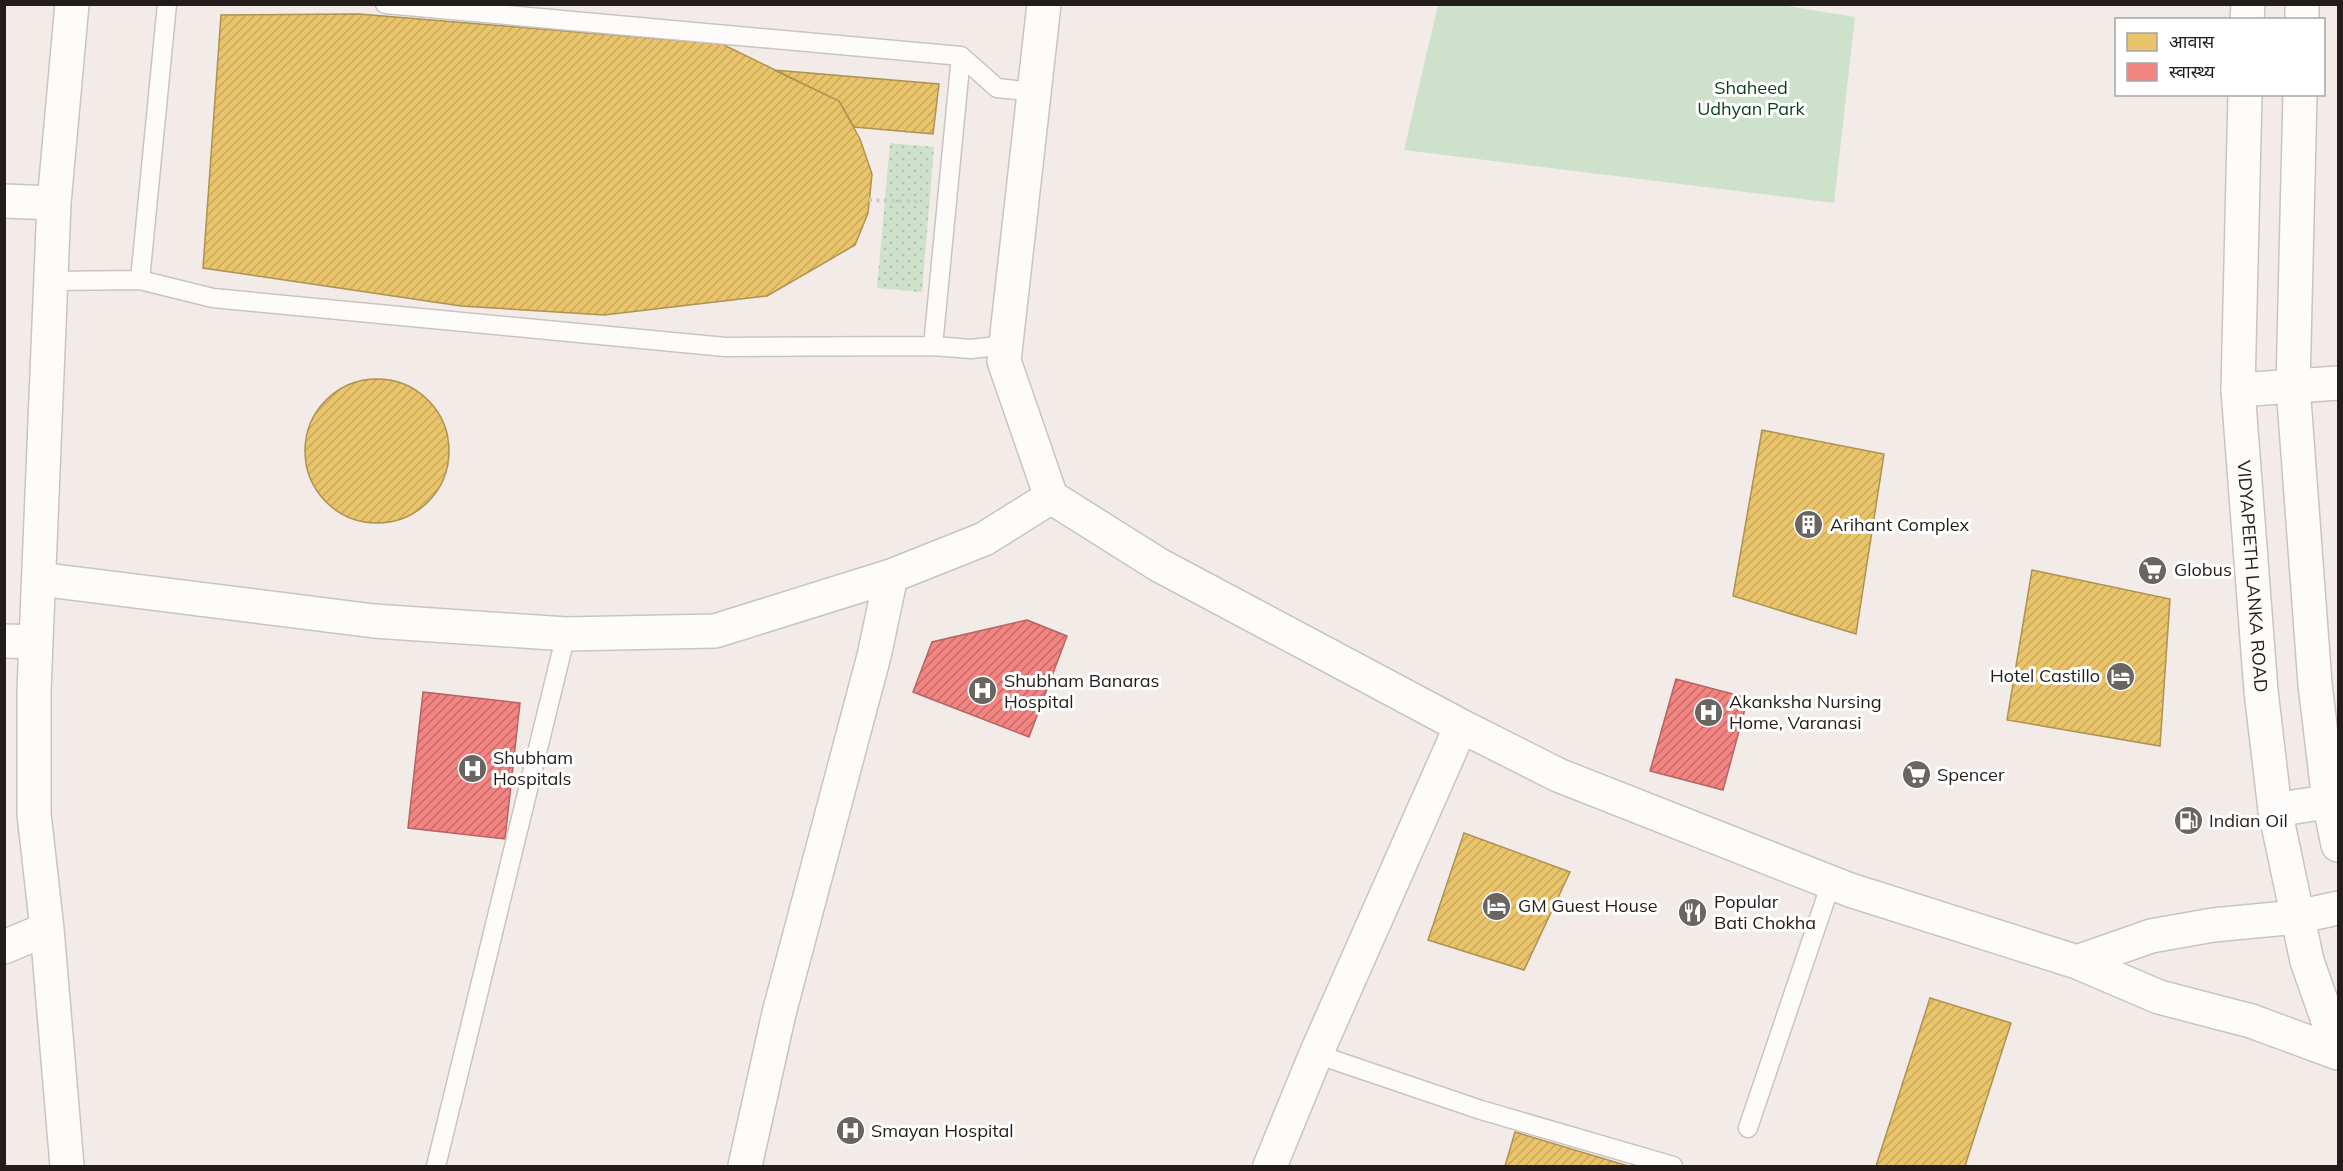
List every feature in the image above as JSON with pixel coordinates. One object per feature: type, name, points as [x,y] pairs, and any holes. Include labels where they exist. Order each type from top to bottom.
[{"type":"street","points":[[67,1167],[20,642],[39,579],[54,202],[72,4]]},
{"type":"street","points":[[1044,4],[1004,361],[1051,497],[1159,565],[1461,726],[1558,775],[1831,883],[2077,962],[2159,996],[2250,1021],[2338,1051]]},
{"type":"street","name":"VIDYAPEETH LANKA ROAD","points":[[2245,96],[2238,390],[2261,691],[2275,810],[2297,917],[2307,961],[2338,1051]]},
{"type":"street","points":[[2300,96],[2293,387],[2314,684],[2334,801],[2338,845]]},
{"type":"street","points":[[4,201],[54,202]]},
{"type":"street","points":[[2238,390],[2338,383]]},
{"type":"street","points":[[39,579],[374,621],[566,634],[715,631],[891,576],[984,539],[1051,497]]},
{"type":"street","points":[[746,1167],[779,1013],[874,656],[891,576]]},
{"type":"street","points":[[1270,1167],[1461,726]]},
{"type":"street","points":[[2275,810],[2334,801]]},
{"type":"street","points":[[2077,962],[2151,936],[2213,925],[2297,917],[2338,908]]},
{"type":"street","points":[[4,947],[47,929]]},
{"type":"lane","points":[[141,280],[167,4]]},
{"type":"lane","points":[[385,4],[961,56],[997,88],[1034,92]]},
{"type":"lane","points":[[933,346],[961,56]]},
{"type":"lane","points":[[51,281],[141,280],[213,298],[725,347],[933,346],[971,349],[1006,345]]},
{"type":"lane","points":[[436,1167],[566,634]]},
{"type":"lane","points":[[1748,1128],[1831,883]]},
{"type":"lane","points":[[1317,1054],[1481,1110],[1673,1167]]},
{"type":"path","points":[[869,200],[947,204]]},
{"type":"green space","name":"Shaheed Udhyan Park","points":[[1775,4],[1855,17],[1834,203],[1404,150],[1438,5]]},
{"type":"green space","points":[[890,143],[934,147],[922,292],[877,288]]},
{"type":"building: आवास","points":[[359,14],[722,44],[839,101],[860,139],[872,174],[868,213],[855,245],[767,296],[604,315],[461,306],[203,268],[221,15]]},
{"type":"building: आवास","points":[[774,70],[939,84],[933,134],[854,127],[839,101]]},
{"type":"building: आवास","points":[[377,379],[404,385],[417,391],[428,400],[437,411],[443,424],[449,451],[443,478],[437,491],[428,502],[417,511],[404,517],[377,523],[350,517],[337,511],[326,502],[317,491],[311,478],[305,451],[311,424],[317,411],[326,400],[337,391],[350,385]]},
{"type":"building: आवास","name":"Arihant Complex","points":[[1762,430],[1884,454],[1856,634],[1733,596]]},
{"type":"building: आवास","points":[[2032,570],[2170,599],[2160,746],[2007,720]]},
{"type":"building: आवास","name":"GM Guest House","points":[[1464,833],[1570,872],[1524,970],[1428,940]]},
{"type":"building: आवास","points":[[1930,998],[2011,1023],[1965,1166],[1876,1166]]},
{"type":"building: आवास","points":[[1515,1132],[1628,1166],[1505,1166]]},
{"type":"building: स्वास्थ्य","points":[[1027,620],[1067,636],[1029,737],[913,692],[932,642]]},
{"type":"building: स्वास्थ्य","points":[[1676,679],[1748,698],[1723,790],[1650,771]]},
{"type":"building: स्वास्थ्य","points":[[423,692],[520,703],[505,839],[408,828]]},
{"type":"place","name":"Arihant Complex","points":[[1809,525]]},
{"type":"place","name":"Globus","points":[[2153,570]]},
{"type":"place","name":"Hotel Castillo","points":[[2121,676]]},
{"type":"place","name":"Shubham Banaras Hospital","points":[[983,691]]},
{"type":"place","name":"Akanksha Nursing Home, Varanasi","points":[[1708,712]]},
{"type":"place","name":"Shubham Hospitals","points":[[472,768]]},
{"type":"place","name":"Spencer","points":[[1916,775]]},
{"type":"place","name":"Indian Oil","points":[[2188,821]]},
{"type":"place","name":"GM Guest House","points":[[1497,906]]},
{"type":"place","name":"Popular Bati Chokha","points":[[1693,912]]},
{"type":"place","name":"Smayan Hospital","points":[[850,1131]]}]
